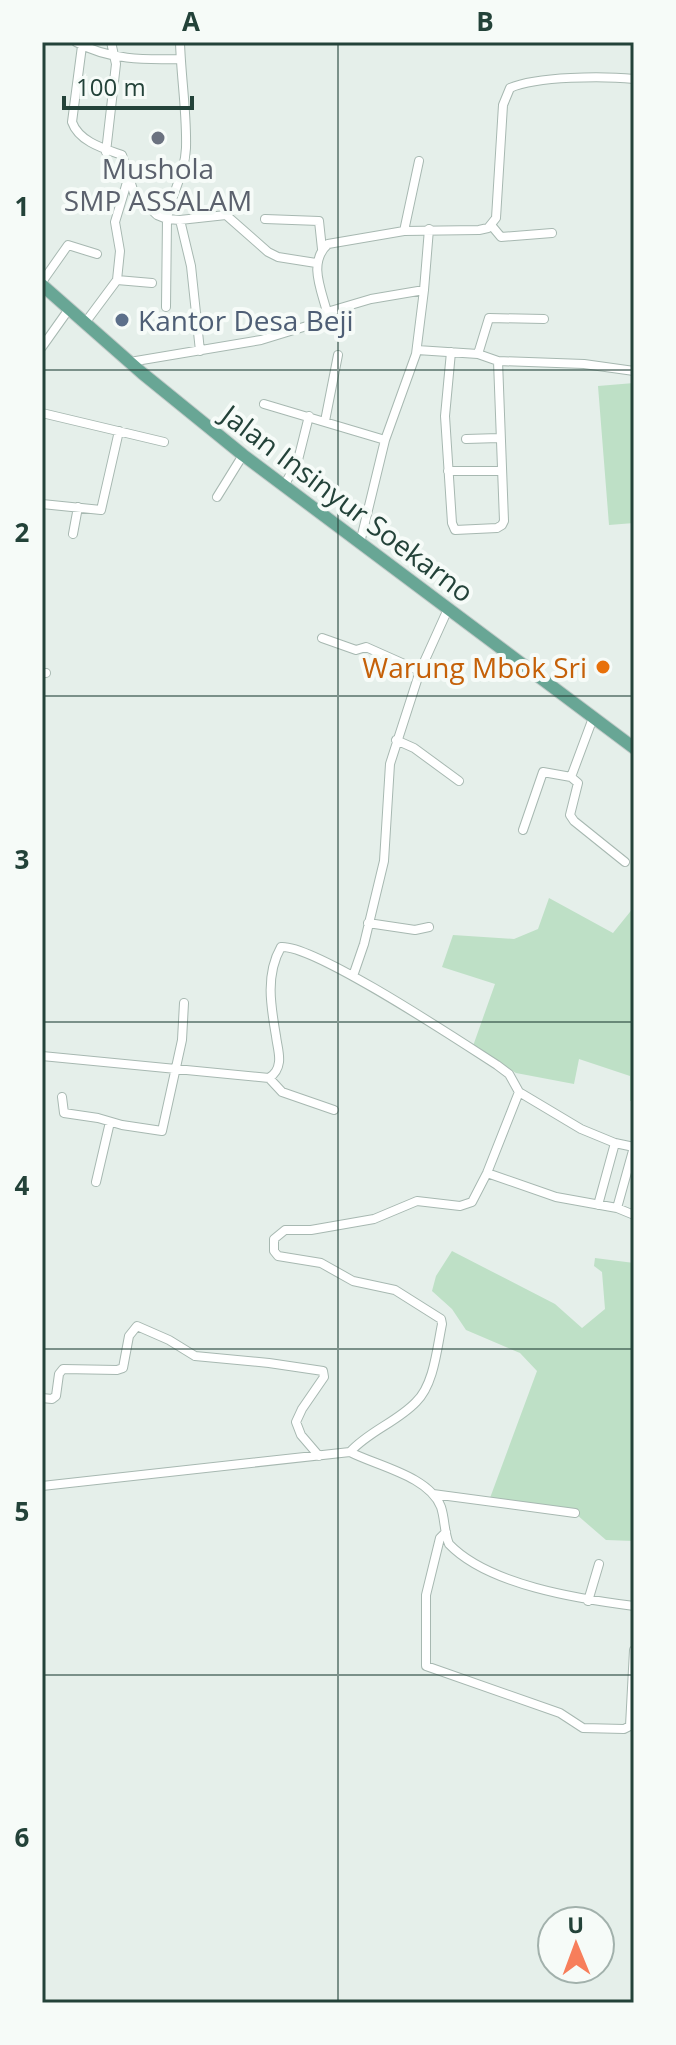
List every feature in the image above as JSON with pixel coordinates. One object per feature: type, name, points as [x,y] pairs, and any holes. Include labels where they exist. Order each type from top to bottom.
[{"type":"main road","name":"Jalan Insinyur Soekarno","points":[[42,284],[243,455],[634,748]]},
{"type":"street","points":[[106,152],[115,85],[111,42]]},
{"type":"street","points":[[166,307],[167,219],[181,179],[186,148],[180,42]]},
{"type":"street","points":[[180,59],[134,60],[79,44],[72,122],[74,130],[106,152],[122,155],[134,193],[157,215],[180,220],[226,215],[268,252],[278,257],[316,263]]},
{"type":"street","points":[[327,312],[316,263],[322,250],[333,242],[404,231],[479,230],[491,225],[496,218],[503,105],[507,91],[533,82],[578,78],[634,79]]},
{"type":"street","points":[[404,231],[419,161]]},
{"type":"street","points":[[85,323],[117,280],[120,251],[115,222],[128,179]]},
{"type":"street","points":[[265,219],[319,221],[322,250]]},
{"type":"street","points":[[180,220],[191,266],[200,351]]},
{"type":"street","points":[[491,225],[501,237],[552,233]]},
{"type":"street","points":[[360,543],[385,440],[417,350],[429,229]]},
{"type":"street","points":[[42,284],[68,245],[97,254]]},
{"type":"street","points":[[117,280],[152,283]]},
{"type":"street","points":[[130,362],[261,340],[310,325],[327,312],[371,299],[424,290]]},
{"type":"street","points":[[44,342],[69,309]]},
{"type":"street","points":[[478,354],[489,318],[544,319]]},
{"type":"street","points":[[417,350],[478,354],[498,361],[584,364],[634,371]]},
{"type":"street","points":[[451,352],[445,416],[455,530],[502,525],[498,361]]},
{"type":"street","points":[[325,421],[338,355]]},
{"type":"street","points":[[264,404],[385,440]]},
{"type":"street","points":[[42,413],[164,442]]},
{"type":"street","points":[[284,486],[298,460],[309,416]]},
{"type":"street","points":[[42,504],[99,511],[103,506],[119,431]]},
{"type":"street","points":[[466,439],[499,438]]},
{"type":"street","points":[[217,497],[243,455]]},
{"type":"street","points":[[448,471],[500,471]]},
{"type":"street","points":[[73,534],[78,507]]},
{"type":"street","points":[[353,976],[384,861],[387,779],[396,740],[420,671],[448,609]]},
{"type":"street","points":[[322,638],[356,650],[366,647],[420,671]]},
{"type":"street","points":[[571,777],[593,718]]},
{"type":"street","points":[[396,740],[414,748],[459,781]]},
{"type":"street","points":[[523,830],[543,772],[571,777],[578,783],[570,812],[572,818],[625,862]]},
{"type":"street","points":[[368,923],[415,930],[429,927]]},
{"type":"street","points":[[269,1078],[280,1060],[271,979],[281,947],[300,950],[353,976],[497,1065],[509,1074],[519,1092],[581,1129],[634,1147],[617,1208]]},
{"type":"street","points":[[62,1097],[64,1113],[162,1131],[182,1040],[184,1003]]},
{"type":"street","points":[[42,1056],[269,1078],[282,1092],[334,1110]]},
{"type":"street","points":[[350,1452],[358,1443],[417,1402],[431,1372],[441,1319],[395,1290],[360,1284],[321,1263],[278,1256],[274,1251],[274,1239],[285,1230],[311,1230],[374,1219],[417,1201],[467,1205],[476,1196],[487,1173],[519,1092]]},
{"type":"street","points":[[96,1182],[110,1122]]},
{"type":"street","points":[[598,1205],[615,1143]]},
{"type":"street","points":[[487,1173],[556,1197],[617,1208],[634,1215]]},
{"type":"street","points":[[42,1398],[52,1399],[56,1396],[59,1374],[63,1369],[123,1368],[129,1336],[137,1326],[195,1356],[323,1371],[324,1377],[296,1422],[301,1435],[319,1456]]},
{"type":"street","points":[[42,1486],[350,1452],[372,1464],[403,1473],[432,1494],[442,1509],[447,1540],[454,1549],[480,1567],[556,1594],[634,1606]]},
{"type":"street","points":[[432,1494],[575,1513]]},
{"type":"street","points":[[446,1532],[440,1538],[426,1595],[426,1666],[560,1713],[583,1728],[628,1729],[634,1650]]},
{"type":"street","points":[[588,1601],[599,1564]]},
{"type":"green space","points":[[634,383],[634,523],[609,525],[598,386]]},
{"type":"green space","points":[[549,898],[613,933],[634,907],[634,1101],[630,1101],[630,1076],[579,1059],[574,1084],[516,1073],[473,1046],[495,984],[442,967],[453,935],[514,939],[538,929]]},
{"type":"green space","points":[[452,1251],[555,1304],[582,1328],[605,1309],[602,1272],[594,1266],[595,1258],[634,1263],[634,1541],[606,1540],[569,1508],[490,1498],[537,1371],[520,1353],[466,1330],[452,1309],[432,1291],[436,1276]]},
{"type":"place","name":"Mushola SMP ASSALAM","points":[[158,138]]},
{"type":"place","name":"Kantor Desa Beji","points":[[122,320]]},
{"type":"place","name":"Warung Mbok Sri","points":[[603,667]]}]
